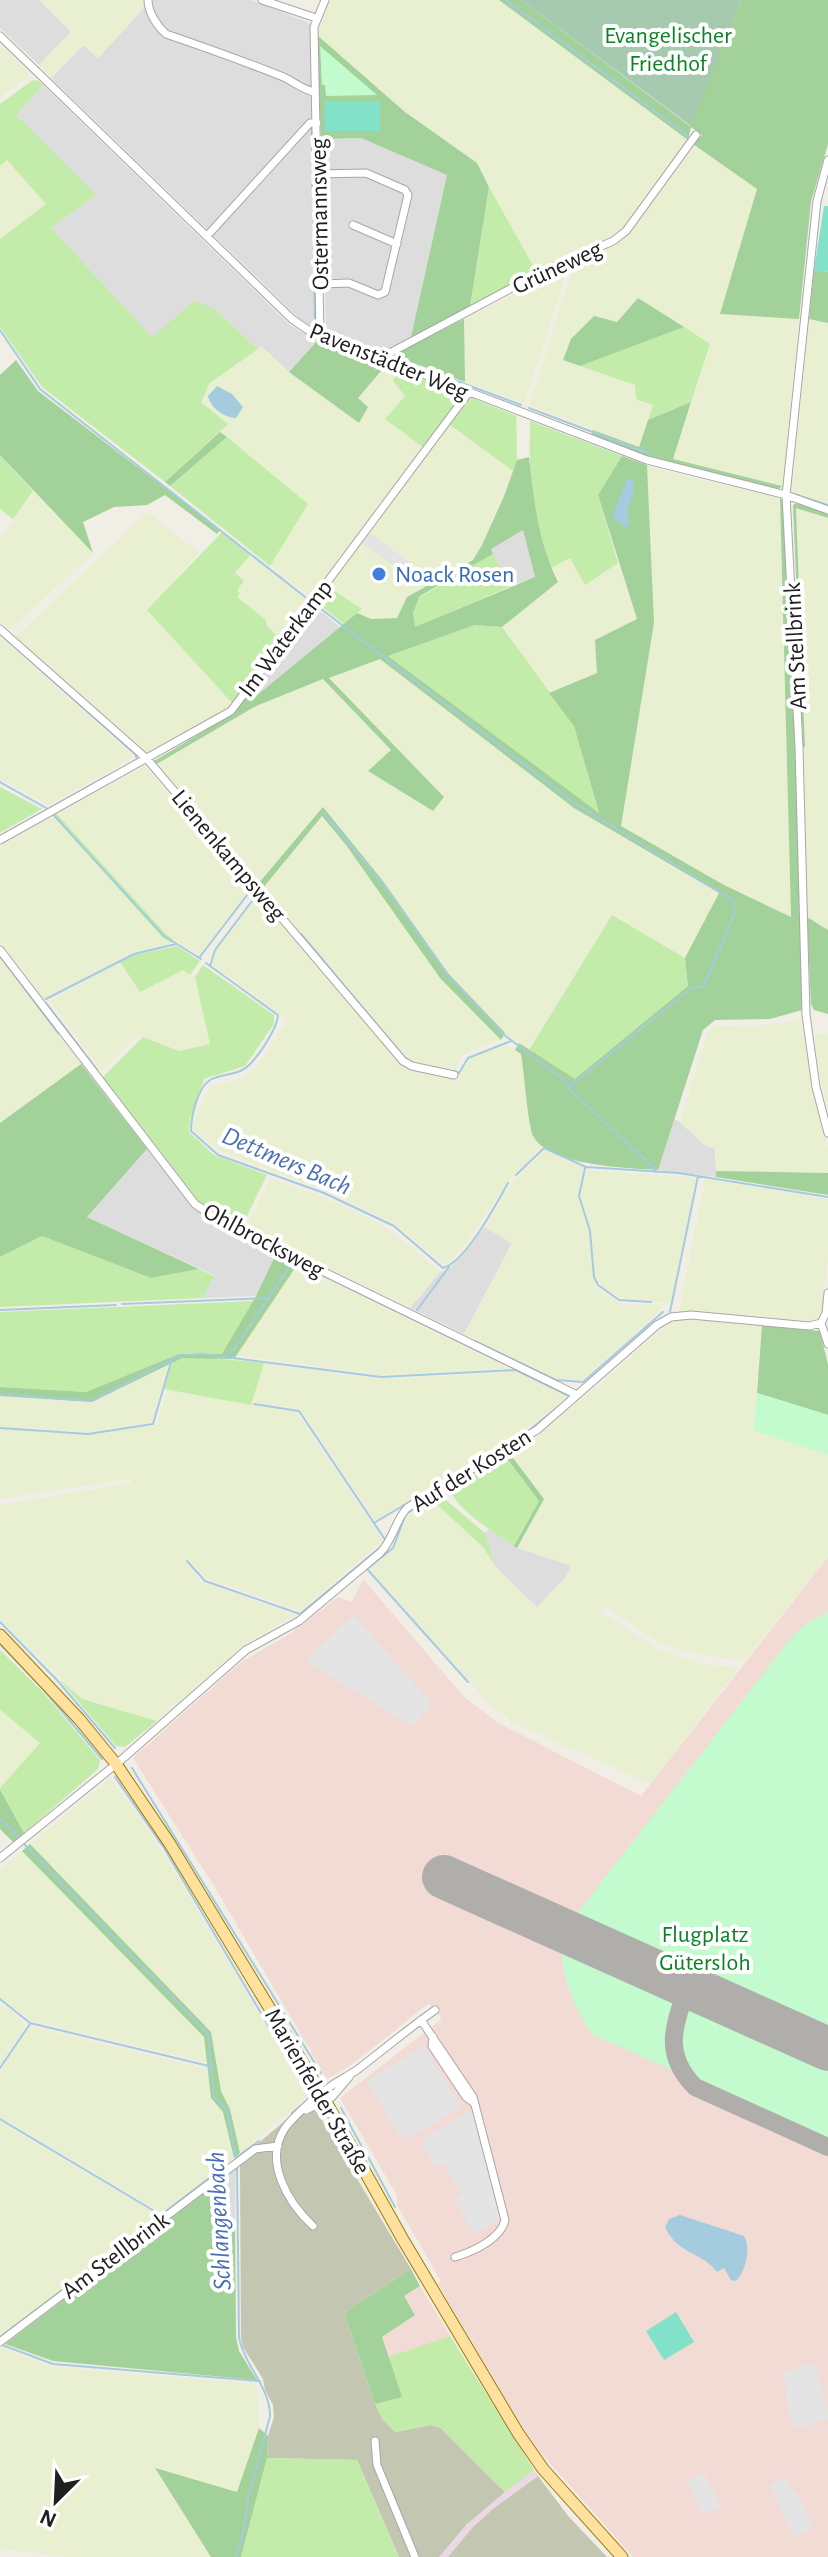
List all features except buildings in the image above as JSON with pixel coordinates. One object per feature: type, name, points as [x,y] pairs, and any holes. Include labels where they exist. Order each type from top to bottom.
[{"type":"main road","name":"Marienfelder Straße","points":[[0,1635],[49,1685],[116,1764],[178,1857],[323,2097],[402,2238],[518,2433],[543,2469],[622,2557]]},
{"type":"street","points":[[148,0],[159,27],[166,34],[273,73],[315,92]]},
{"type":"street","points":[[262,0],[316,18],[325,0]]},
{"type":"street","name":"Ostermannsweg","points":[[316,18],[320,335]]},
{"type":"street","name":"Pavenstädter Weg","points":[[0,36],[300,325],[669,468],[786,495],[828,510]]},
{"type":"street","points":[[207,236],[310,123],[317,123]]},
{"type":"street","name":"Grüneweg","points":[[386,359],[388,354],[538,274],[613,241],[626,231],[696,135]]},
{"type":"street","name":"Am Stellbrink","points":[[828,160],[817,201],[786,495],[799,747],[806,1015],[816,1087],[828,1133]]},
{"type":"street","points":[[318,174],[366,173],[405,190],[408,195],[385,292],[382,295],[349,283],[321,284]]},
{"type":"street","points":[[353,225],[397,244]]},
{"type":"street","name":"Im Waterkamp","points":[[0,840],[231,711],[469,392]]},
{"type":"street","name":"Lienenkampsweg","points":[[0,629],[147,759],[403,1061],[412,1066],[454,1075]]},
{"type":"street","name":"Ohlbrocksweg","points":[[0,950],[195,1204],[235,1228],[577,1395]]},
{"type":"street","points":[[828,1293],[826,1313],[821,1323],[828,1343]]},
{"type":"street","name":"Auf der Kosten","points":[[0,1858],[116,1764],[246,1650],[299,1621],[380,1553],[389,1544],[400,1515],[407,1508],[537,1430],[657,1325],[671,1317],[691,1315],[809,1326],[821,1323]]},
{"type":"street","points":[[313,2226],[299,2213],[281,2182],[277,2164],[278,2146],[285,2129],[300,2113],[323,2097],[332,2097],[354,2072],[435,2010]]},
{"type":"street","points":[[421,2020],[474,2103],[505,2220],[503,2227],[472,2252],[455,2257]]},
{"type":"street","name":"Am Stellbrink","points":[[0,2342],[255,2149],[278,2146]]},
{"type":"street","points":[[375,2441],[377,2465],[415,2557]]},
{"type":"shaded area","points":[[0,0],[39,0],[71,32],[39,65],[0,28]]},
{"type":"shaded area","points":[[39,0],[146,0],[145,7],[98,58],[83,45],[51,78],[39,65],[71,32]]},
{"type":"shaded area","points":[[151,0],[251,0],[310,23],[317,328],[303,322],[51,78],[84,44],[98,58]]},
{"type":"shaded area","points":[[330,0],[499,0],[688,140],[623,229],[611,238],[536,271],[477,163],[405,112],[317,35]]},
{"type":"shaded area","points":[[0,44],[29,71],[27,77],[0,98]]},
{"type":"shaded area","points":[[43,85],[289,324],[319,339],[289,372],[262,347],[258,349],[215,309],[152,338],[51,228],[96,195],[16,115]]},
{"type":"shaded area","points":[[361,138],[447,175],[411,337],[381,353],[326,331],[321,139]]},
{"type":"shaded area","points":[[696,146],[758,189],[720,314],[799,319],[782,486],[673,459],[710,344],[617,322],[564,360],[635,385],[653,405],[639,447],[529,405],[576,261],[628,233]]},
{"type":"shaded area","points":[[7,160],[47,204],[0,239],[0,166]]},
{"type":"shaded area","points":[[568,268],[524,403],[465,382],[464,319]]},
{"type":"shaded area","points":[[809,319],[828,323],[828,504],[792,492]]},
{"type":"shaded area","points":[[261,346],[289,372],[357,399],[387,364],[399,369],[393,381],[405,395],[424,448],[312,598],[270,566],[307,504],[220,432],[228,424],[201,402],[210,383]]},
{"type":"shaded area","points":[[472,397],[517,415],[517,460],[482,545],[473,559],[407,597],[397,618],[371,619],[357,613],[362,609],[327,586]]},
{"type":"shaded area","points":[[647,465],[780,498],[791,917],[724,885],[621,826],[654,623]]},
{"type":"shaded area","points":[[33,491],[93,553],[10,630],[0,621],[0,538]]},
{"type":"shaded area","points":[[796,507],[828,518],[828,930],[807,917],[805,747]]},
{"type":"shaded area","points":[[148,512],[199,553],[147,610],[233,704],[146,754],[15,637]]},
{"type":"shaded area","points":[[523,530],[535,577],[511,586],[490,549]]},
{"type":"shaded area","points":[[370,533],[411,563],[404,574],[362,543]]},
{"type":"shaded area","points":[[250,555],[309,602],[281,640],[267,626],[266,620],[237,597],[235,574]]},
{"type":"shaded area","points":[[570,558],[585,585],[618,563],[637,619],[597,673],[549,693],[502,627],[558,583],[551,568]]},
{"type":"shaded area","points":[[313,605],[340,627],[255,698],[249,690]]},
{"type":"shaded area","points":[[0,636],[134,757],[49,805],[0,779]]},
{"type":"shaded area","points":[[380,659],[574,808],[719,894],[685,958],[612,916],[529,1049],[505,1033],[448,973],[383,881],[323,808],[258,884],[155,765],[256,706],[323,679],[391,751],[369,772],[433,811],[444,797],[329,678]]},
{"type":"shaded area","points":[[145,766],[251,889],[199,955],[166,934],[57,814]]},
{"type":"shaded area","points":[[53,816],[162,937],[171,943],[132,953],[44,999],[0,942],[0,846]]},
{"type":"shaded area","points":[[322,816],[440,978],[501,1040],[466,1053],[459,1060],[456,1070],[414,1062],[406,1057],[263,888]]},
{"type":"shaded area","points":[[255,900],[262,902],[401,1064],[411,1070],[458,1080],[469,1059],[505,1044],[521,1054],[533,1135],[543,1146],[508,1181],[463,1248],[448,1263],[444,1265],[395,1224],[326,1191],[220,1151],[193,1130],[194,1120],[210,1087],[243,1078],[256,1068],[288,1020],[212,964],[216,950]]},
{"type":"shaded area","points":[[0,956],[81,1064],[0,1123]]},
{"type":"shaded area","points":[[120,962],[140,992],[183,970],[195,977],[211,1044],[179,1051],[140,1033],[102,1071],[50,1001]]},
{"type":"shaded area","points":[[801,1020],[812,1088],[828,1149],[828,1173],[716,1171],[715,1149],[703,1144],[680,1122],[708,1032],[717,1026],[769,1025]]},
{"type":"shaded area","points":[[828,1033],[828,1110],[815,1034]]},
{"type":"shaded area","points":[[674,1119],[703,1144],[715,1149],[716,1177],[658,1170]]},
{"type":"shaded area","points":[[147,1149],[193,1207],[276,1254],[256,1296],[203,1298],[214,1275],[87,1217]]},
{"type":"shaded area","points":[[545,1150],[583,1168],[578,1196],[589,1232],[595,1286],[626,1305],[665,1304],[647,1324],[582,1380],[557,1379],[464,1334],[512,1244],[485,1227],[512,1183]]},
{"type":"shaded area","points":[[587,1170],[697,1178],[671,1303],[627,1301],[599,1284],[595,1276],[591,1231],[580,1196]]},
{"type":"shaded area","points":[[271,1178],[375,1221],[440,1272],[410,1308],[246,1228]]},
{"type":"shaded area","points":[[705,1179],[828,1199],[828,1254],[822,1312],[817,1319],[679,1312]]},
{"type":"shaded area","points":[[485,1227],[512,1243],[464,1334],[410,1308],[440,1272],[450,1268],[465,1253]]},
{"type":"shaded area","points":[[297,1265],[511,1369],[381,1375],[235,1355]]},
{"type":"shaded area","points":[[691,1319],[762,1326],[753,1430],[828,1455],[828,1557],[745,1660],[706,1656],[661,1644],[606,1607],[601,1612],[658,1650],[703,1664],[739,1668],[650,1784],[512,1722],[491,1705],[369,1569],[393,1549],[407,1516],[432,1500],[484,1548],[495,1566],[537,1607],[572,1566],[517,1548],[544,1499],[510,1454],[533,1440],[596,1387],[598,1389],[661,1329],[674,1321]]},
{"type":"shaded area","points":[[264,1363],[381,1379],[517,1372],[567,1397],[512,1440],[375,1521],[300,1409],[252,1402]]},
{"type":"shaded area","points":[[169,1364],[152,1422],[89,1432],[0,1427],[0,1396],[92,1402]]},
{"type":"shaded area","points":[[167,1390],[295,1411],[383,1540],[300,1611],[207,1578],[186,1558],[185,1562],[201,1582],[296,1615],[246,1643],[157,1721],[81,1699],[0,1619],[0,1505],[131,1483],[132,1478],[0,1499],[0,1429],[88,1435],[157,1425]]},
{"type":"shaded area","points":[[489,1529],[517,1548],[572,1565],[564,1579],[537,1608],[495,1566],[485,1533]]},
{"type":"shaded area","points":[[828,1557],[828,2557],[633,2557],[541,2453],[521,2425],[438,2284],[441,2281],[397,2205],[397,2195],[340,2098],[442,2019],[429,2003],[354,2063],[327,2079],[216,1889],[133,1758],[241,1662],[290,1634],[338,1597],[352,1602],[363,1579],[464,1697],[498,1723],[641,1796]]},
{"type":"shaded area","points":[[354,1615],[433,1705],[412,1726],[312,1665],[306,1658]]},
{"type":"shaded area","points":[[0,1710],[40,1743],[1,1788],[0,1788]]},
{"type":"shaded area","points":[[111,1778],[161,1849],[308,2095],[240,2153],[230,2109],[221,2091],[211,2032],[30,1844]]},
{"type":"shaded area","points":[[22,1851],[204,2037],[208,2063],[31,2021],[0,1997],[0,1870]]},
{"type":"shaded area","points":[[0,2003],[27,2024],[0,2065]]},
{"type":"shaded area","points":[[30,2026],[208,2069],[211,2098],[223,2112],[234,2158],[162,2213],[0,2117],[0,2071]]},
{"type":"shaded area","points":[[424,2046],[461,2107],[408,2139],[405,2135],[401,2138],[366,2081]]},
{"type":"shaded area","points":[[310,2100],[411,2269],[344,2313],[375,2404],[395,2432],[431,2425],[441,2428],[505,2492],[467,2524],[439,2557],[399,2557],[357,2460],[267,2458],[273,2405],[263,2379],[243,2347],[241,2337],[240,2165],[256,2152],[256,2145]]},
{"type":"shaded area","points":[[473,2110],[501,2218],[474,2234],[454,2199],[461,2194],[443,2163],[436,2167],[423,2146],[426,2136]]},
{"type":"shaded area","points":[[0,2122],[159,2215],[0,2336]]},
{"type":"shaded area","points":[[236,2168],[235,2226],[220,2227],[215,2185]]},
{"type":"shaded area","points":[[420,2286],[450,2336],[388,2357],[382,2337],[415,2315],[403,2295]]},
{"type":"shaded area","points":[[3,2348],[52,2367],[249,2383],[257,2388],[259,2428],[237,2493],[155,2469],[211,2557],[70,2557],[0,2549],[0,2350]]},
{"type":"shaded area","points":[[814,2363],[828,2419],[795,2429],[788,2408],[783,2373]]},
{"type":"shaded area","points":[[534,2470],[538,2476],[493,2509],[448,2557],[439,2557],[488,2504]]},
{"type":"shaded area","points":[[705,2473],[721,2507],[703,2515],[687,2481]]},
{"type":"shaded area","points":[[538,2476],[569,2517],[607,2557],[448,2557],[493,2509]]},
{"type":"shaded area","points":[[787,2478],[792,2491],[796,2490],[813,2528],[793,2537],[770,2485]]},
{"type":"green space","points":[[499,0],[521,0],[690,126],[741,0],[828,0],[828,144],[811,202],[799,319],[720,314],[757,189],[693,144],[702,135],[691,127],[688,140]]},
{"type":"green space","name":"Evangelischer Friedhof","points":[[521,0],[741,0],[691,126]]},
{"type":"green space","points":[[317,35],[405,112],[477,163],[489,187],[470,306],[411,337],[447,175],[361,138],[321,139]]},
{"type":"green space","points":[[320,46],[377,95],[326,96],[325,85],[322,85]]},
{"type":"green space","points":[[33,80],[43,85],[16,115],[96,195],[51,228],[152,337],[194,301],[215,309],[258,349],[210,383],[201,402],[228,424],[165,482],[42,387],[0,327],[0,239],[46,204],[7,160],[0,166],[0,104]]},
{"type":"green space","points":[[325,101],[380,101],[380,131],[325,131]]},
{"type":"green space","points":[[489,187],[536,271],[470,306]]},
{"type":"green space","points":[[824,206],[828,206],[828,272],[814,270]]},
{"type":"green space","points":[[814,270],[828,272],[828,323],[809,319]]},
{"type":"green space","points":[[638,298],[684,327],[580,366],[563,360],[571,339],[594,316],[617,322]]},
{"type":"green space","points":[[464,319],[465,382],[392,355]]},
{"type":"green space","points":[[684,327],[710,344],[691,402],[648,420],[653,405],[636,399],[635,385],[580,366]]},
{"type":"green space","points":[[319,339],[387,364],[358,398],[368,407],[359,423],[289,372]]},
{"type":"green space","points":[[16,360],[38,391],[220,530],[217,534],[165,495],[147,505],[114,507],[83,522],[93,553],[0,455],[0,375]]},
{"type":"green space","points":[[399,369],[462,395],[424,448],[385,419],[405,396],[393,381]]},
{"type":"green space","points":[[472,398],[516,416],[517,460],[513,471],[449,424]]},
{"type":"green space","points":[[691,402],[673,459],[782,486],[778,490],[648,457],[591,435],[593,430],[639,447],[648,420]]},
{"type":"green space","points":[[530,421],[622,456],[598,495],[618,563],[585,585],[570,558],[551,568],[538,534],[532,496]]},
{"type":"green space","points":[[220,432],[227,437],[170,486],[165,482]]},
{"type":"green space","points":[[227,437],[308,504],[270,566],[170,486]]},
{"type":"green space","points":[[0,455],[33,491],[13,519],[0,509]]},
{"type":"green space","points":[[622,456],[647,465],[654,623],[621,826],[724,885],[791,917],[780,498],[784,500],[796,746],[802,1010],[770,1019],[715,1020],[703,1030],[658,1170],[590,1164],[555,1154],[542,1146],[531,1130],[521,1054],[515,1050],[519,1043],[575,1079],[688,986],[685,958],[719,893],[574,808],[380,659],[329,678],[444,797],[433,811],[368,771],[391,750],[323,679],[256,706],[155,765],[154,761],[233,714],[249,690],[255,697],[357,613],[371,619],[397,618],[407,597],[473,560],[504,496],[517,460],[529,457],[541,537],[558,582],[502,627],[475,625],[388,656],[599,813],[574,726],[549,693],[597,673],[595,640],[637,619],[598,495]],"holes":[[[523,530],[535,577],[415,627],[413,613],[420,596],[493,554],[491,549]]]},
{"type":"green space","points":[[797,503],[828,513],[828,518],[796,508],[805,748],[793,505]]},
{"type":"green space","points":[[222,532],[250,555],[235,573],[244,581],[237,590],[240,593],[237,597],[266,620],[267,626],[281,640],[233,704],[147,610]]},
{"type":"green space","points":[[493,554],[511,586],[414,628],[413,613],[420,597]]},
{"type":"green space","points":[[327,586],[362,609],[344,624],[316,602]]},
{"type":"green space","points":[[475,625],[502,627],[574,725],[599,814],[388,656]]},
{"type":"green space","points":[[0,787],[42,809],[0,833]]},
{"type":"green space","points":[[323,807],[383,881],[448,973],[505,1033],[501,1040],[440,978],[322,816],[263,888],[258,884]]},
{"type":"green space","points":[[57,814],[173,939],[171,943],[162,937],[53,816]]},
{"type":"green space","points":[[612,915],[685,958],[688,986],[575,1080],[529,1050]]},
{"type":"green space","points":[[807,917],[828,930],[828,1014],[814,1010],[811,1004]]},
{"type":"green space","points":[[177,946],[200,961],[190,975],[183,970],[140,992],[120,962],[134,955]]},
{"type":"green space","points":[[203,965],[274,1015],[274,1024],[245,1066],[204,1079],[190,1119],[189,1132],[214,1155],[267,1175],[242,1226],[198,1201],[102,1078],[143,1037],[179,1051],[210,1044],[195,977]]},
{"type":"green space","points":[[81,1064],[147,1149],[87,1217],[199,1269],[151,1278],[42,1236],[0,1257],[0,1123]]},
{"type":"green space","points":[[716,1171],[828,1173],[828,1195],[716,1177]]},
{"type":"green space","points":[[42,1236],[151,1278],[199,1269],[214,1276],[203,1298],[0,1307],[0,1257]]},
{"type":"green space","points":[[276,1254],[297,1265],[234,1359],[182,1358],[92,1402],[0,1396],[0,1387],[86,1392],[179,1354],[222,1354]]},
{"type":"green space","points":[[253,1301],[223,1354],[179,1354],[86,1392],[0,1387],[0,1312]]},
{"type":"green space","points":[[762,1326],[820,1331],[828,1365],[828,1415],[757,1393]]},
{"type":"green space","points":[[202,1357],[264,1363],[251,1405],[164,1389],[172,1362]]},
{"type":"green space","points":[[757,1393],[828,1415],[828,1455],[753,1430]]},
{"type":"green space","points":[[510,1454],[544,1499],[517,1548],[514,1546],[539,1501],[506,1457]]},
{"type":"green space","points":[[506,1457],[539,1501],[514,1546],[469,1513],[449,1489]]},
{"type":"green space","points":[[440,1495],[485,1533],[495,1566],[484,1548],[432,1500]]},
{"type":"green space","name":"Flugplatz Gütersloh","points":[[828,1612],[828,2140],[594,2035],[576,2007],[566,1980],[562,1947],[578,1912],[791,1638],[805,1624]]},
{"type":"green space","points":[[0,1650],[42,1691],[100,1760],[98,1769],[24,1833],[0,1788],[40,1743],[0,1710]]},
{"type":"green space","points":[[59,1679],[82,1699],[157,1721],[125,1747],[116,1746]]},
{"type":"green space","points":[[0,1789],[24,1833],[13,1842],[0,1829]]},
{"type":"green space","points":[[30,1844],[211,2032],[221,2091],[230,2109],[240,2153],[234,2158],[223,2112],[211,2098],[204,2037],[22,1851]]},
{"type":"green space","points":[[214,2185],[220,2227],[235,2226],[236,2337],[239,2351],[257,2380],[53,2361],[5,2344]]},
{"type":"green space","points":[[411,2269],[420,2286],[404,2296],[415,2315],[382,2337],[402,2397],[375,2404],[344,2313]]},
{"type":"green space","points":[[676,2312],[694,2342],[664,2360],[646,2331]]},
{"type":"green space","points":[[450,2336],[534,2470],[505,2492],[441,2428],[431,2425],[395,2432],[382,2419],[375,2404],[401,2397],[388,2357]]},
{"type":"green space","points":[[259,2428],[268,2436],[267,2458],[241,2557],[211,2557],[155,2468],[237,2492]]},
{"type":"green space","points":[[267,2458],[357,2460],[399,2557],[241,2557]]},
{"type":"water","points":[[217,386],[232,394],[243,407],[236,418],[222,414],[212,404],[208,396]]},
{"type":"water","points":[[628,477],[634,482],[626,528],[612,517]]},
{"type":"water","points":[[680,2215],[744,2236],[746,2259],[736,2281],[731,2280],[724,2268],[717,2272],[670,2236],[665,2227],[669,2219]]},
{"type":"waterway","points":[[506,0],[688,136]]},
{"type":"waterway","points":[[312,130],[312,175]]},
{"type":"waterway","points":[[312,185],[313,194]]},
{"type":"waterway","points":[[313,204],[314,233]]},
{"type":"waterway","points":[[313,243],[314,256]]},
{"type":"waterway","points":[[314,273],[315,324]]},
{"type":"waterway","points":[[0,330],[40,389],[309,600]]},
{"type":"waterway","points":[[393,357],[521,405]]},
{"type":"waterway","points":[[529,408],[651,454]]},
{"type":"waterway","points":[[794,494],[828,505]]},
{"type":"waterway","points":[[316,605],[576,804],[733,900],[735,912],[704,986],[690,989],[568,1088],[655,1172]]},
{"type":"waterway","points":[[0,634],[137,759]]},
{"type":"waterway","points":[[11,830],[107,776]]},
{"type":"waterway","name":"Dettmers Bach","points":[[0,782],[48,809]]},
{"type":"waterway","points":[[323,812],[381,882],[447,974],[503,1034],[570,1085]]},
{"type":"waterway","name":"Dettmers Bach","points":[[52,813],[164,936],[201,959]]},
{"type":"waterway","points":[[199,958],[251,890]]},
{"type":"waterway","points":[[210,966],[215,950],[255,897]]},
{"type":"waterway","points":[[301,934],[405,1058],[412,1062]]},
{"type":"waterway","points":[[46,999],[134,954],[176,944]]},
{"type":"waterway","points":[[0,956],[58,1033]]},
{"type":"waterway","name":"Dettmers Bach","points":[[206,963],[278,1015],[269,1038],[252,1062],[240,1071],[210,1080],[198,1096],[191,1131],[218,1155],[324,1193],[394,1226],[443,1268],[471,1244],[508,1183]]},
{"type":"waterway","points":[[46,1003],[98,1071]]},
{"type":"waterway","points":[[454,1071],[459,1073],[468,1058],[511,1041]]},
{"type":"waterway","name":"Dettmers Bach","points":[[516,1175],[544,1148],[586,1167],[679,1173],[828,1197]]},
{"type":"waterway","points":[[585,1168],[579,1196],[590,1231],[594,1277],[598,1285],[619,1300],[651,1302]]},
{"type":"waterway","points":[[670,1312],[698,1176]]},
{"type":"waterway","points":[[228,1354],[293,1261],[499,1361]]},
{"type":"waterway","points":[[417,1310],[449,1267]]},
{"type":"waterway","points":[[122,1304],[268,1298]]},
{"type":"waterway","points":[[0,1310],[116,1305]]},
{"type":"waterway","points":[[475,1341],[556,1380],[583,1382],[663,1312]]},
{"type":"waterway","points":[[0,1394],[91,1401],[179,1356],[202,1354],[381,1377],[516,1370],[569,1396],[567,1399]]},
{"type":"waterway","points":[[0,1428],[88,1434],[153,1424],[171,1362]]},
{"type":"waterway","points":[[254,1404],[299,1411],[386,1541]]},
{"type":"waterway","points":[[527,1432],[559,1406]]},
{"type":"waterway","points":[[449,1487],[504,1455]]},
{"type":"waterway","points":[[374,1523],[463,1470]]},
{"type":"waterway","points":[[406,1514],[439,1493]]},
{"type":"waterway","points":[[404,1519],[393,1548],[367,1569],[468,1682]]},
{"type":"waterway","points":[[187,1561],[205,1581],[300,1614],[382,1546]]},
{"type":"waterway","points":[[0,1622],[57,1680],[115,1748]]},
{"type":"waterway","points":[[0,1644],[102,1759]]},
{"type":"waterway","points":[[132,1768],[321,2073]]},
{"type":"waterway","points":[[115,1777],[164,1848],[309,2095],[308,2100],[292,2113]]},
{"type":"waterway","name":"Schlangenbach","points":[[0,1819],[19,1838]]},
{"type":"waterway","name":"Schlangenbach","points":[[23,1843],[208,2034],[214,2097],[227,2110],[236,2159]]},
{"type":"waterway","points":[[0,1999],[30,2023],[213,2067]]},
{"type":"waterway","points":[[0,2068],[30,2024]]},
{"type":"waterway","points":[[341,2108],[363,2149]]},
{"type":"waterway","points":[[0,2119],[161,2215],[225,2166]]},
{"type":"waterway","points":[[237,2157],[259,2141]]},
{"type":"waterway","points":[[367,2155],[395,2207]]},
{"type":"waterway","name":"Schlangenbach","points":[[236,2557],[270,2416],[266,2395],[239,2337],[237,2166]]},
{"type":"waterway","points":[[0,2337],[156,2219]]},
{"type":"waterway","points":[[2,2345],[53,2364],[260,2381]]},
{"type":"taxiway","points":[[688,1986],[674,2039],[678,2062],[695,2087],[828,2147]]},
{"type":"runway","points":[[444,1877],[828,2049]]},
{"type":"place","name":"Noack Rosen","points":[[379,574]]}]
